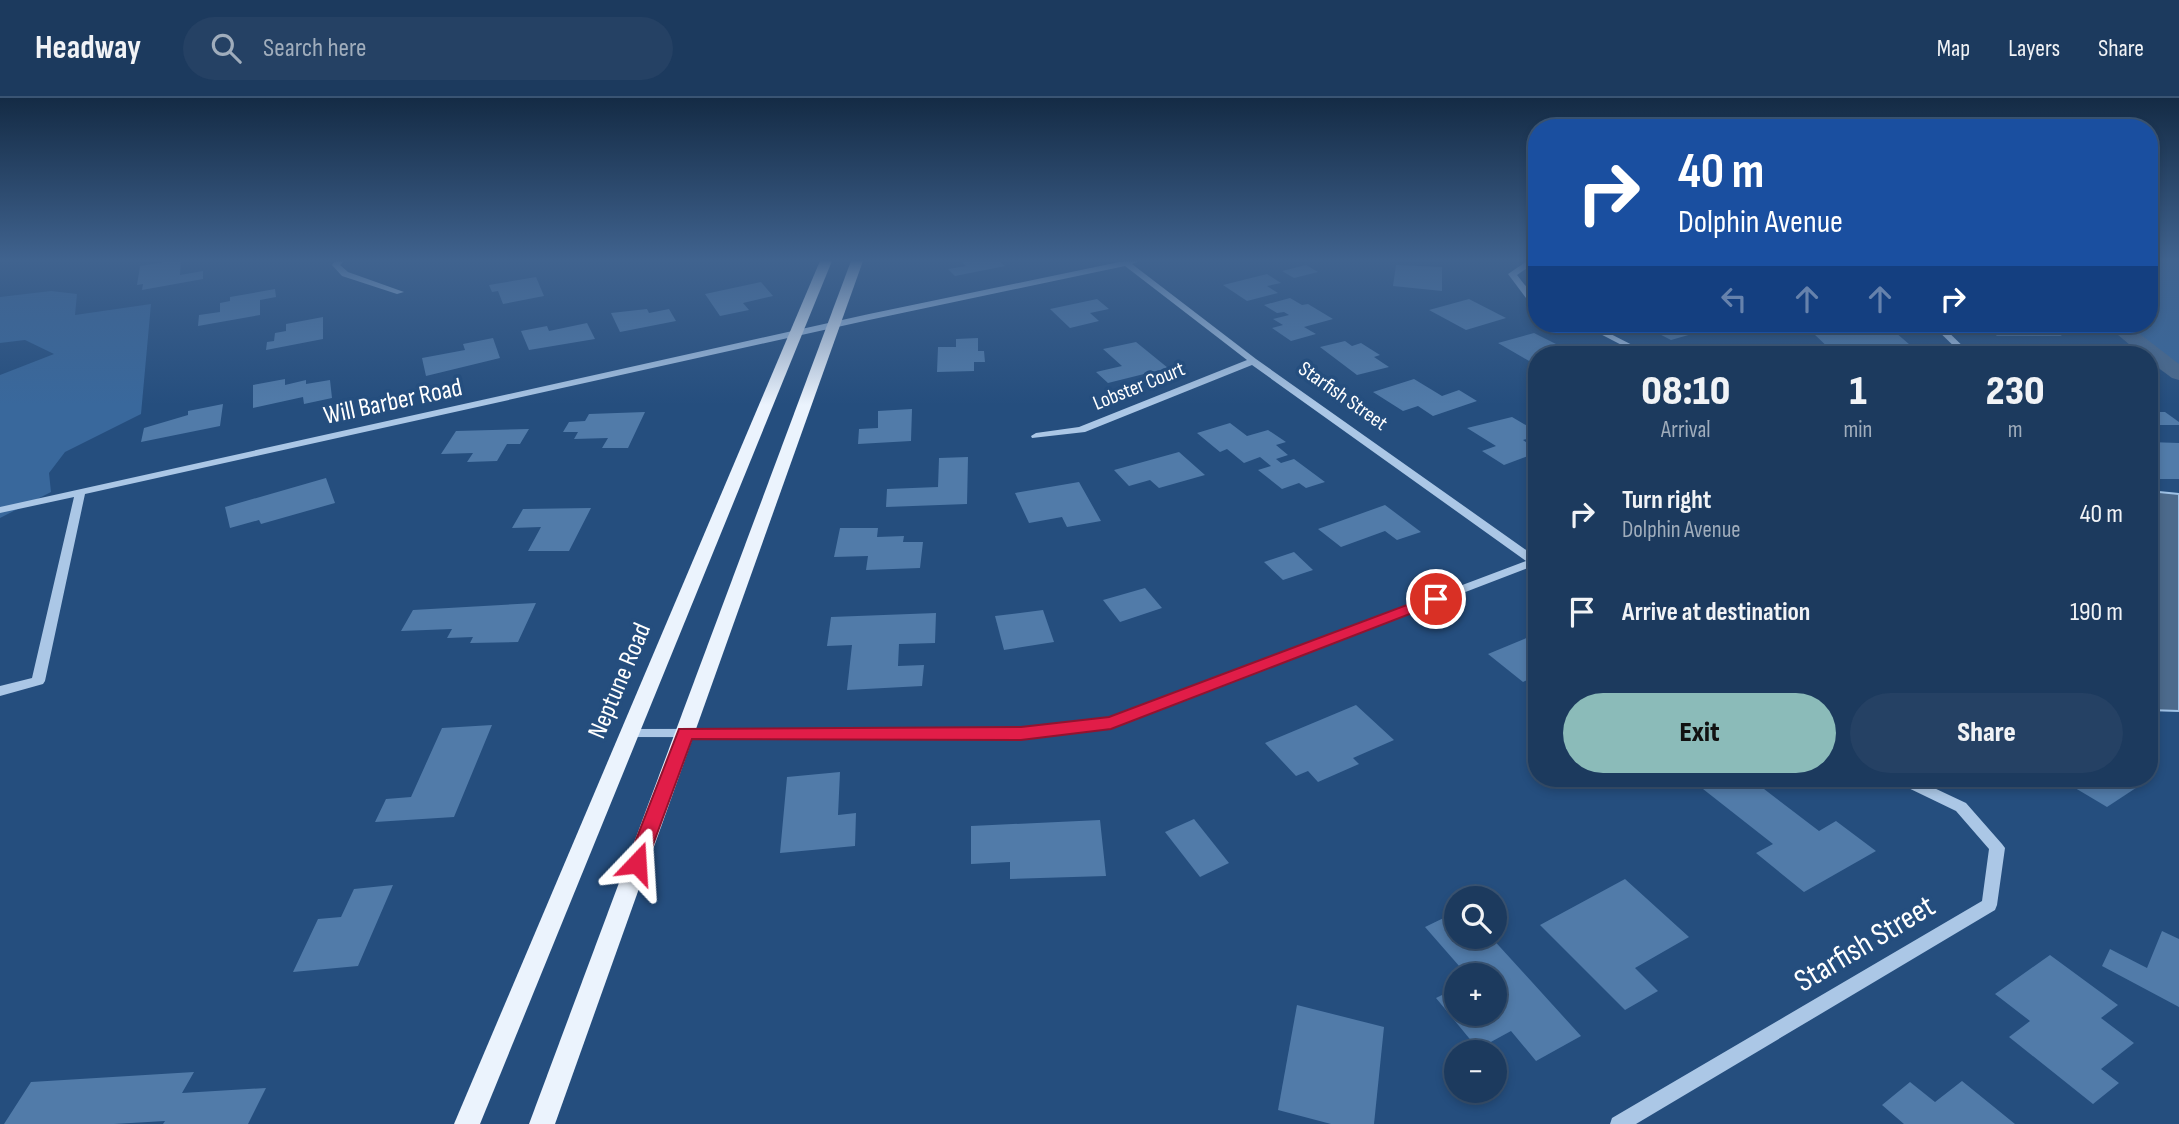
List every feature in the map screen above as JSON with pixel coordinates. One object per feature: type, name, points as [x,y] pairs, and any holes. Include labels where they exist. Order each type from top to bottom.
[{"type":"main road","name":"Neptune Road","points":[[467,1124],[805,309]]},
{"type":"main road","points":[[542,1124],[774,483],[841,309]]},
{"type":"street","name":"Will Barber Road","points":[[0,510],[911,309]]},
{"type":"street","name":"Starfish Street","points":[[1189,309],[1253,361],[1528,555]]},
{"type":"street","points":[[1603,333],[1630,346]]},
{"type":"street","points":[[1945,333],[1958,346]]},
{"type":"street","name":"Lobster Court","points":[[1037,436],[1081,430],[1253,361]]},
{"type":"street","points":[[0,691],[38,681],[80,492]]},
{"type":"street","points":[[628,734],[1021,733],[1111,723],[1528,564]]},
{"type":"street","name":"Starfish Street","points":[[1619,1124],[1989,905],[1997,848],[1961,807],[1919,787]]},
{"type":"shaded area","points":[[0,309],[76,309],[75,315],[117,309],[151,309],[141,414],[65,452],[49,473],[51,492],[0,518],[0,375],[54,354],[25,340],[0,343]]},
{"type":"shaded area","points":[[2158,309],[2179,309],[2179,375],[2158,359],[2158,346],[2140,346],[2122,333],[2158,333]]},
{"type":"shaded area","points":[[2158,492],[2179,494],[2179,711],[2158,710]]},
{"type":"building","points":[[220,309],[260,309],[260,315],[198,326],[199,315],[220,312]]},
{"type":"building","points":[[647,309],[649,313],[669,309],[676,321],[620,332],[611,313]]},
{"type":"building","points":[[715,309],[749,310],[720,316]]},
{"type":"building","points":[[1050,309],[1109,309],[1090,313],[1099,321],[1070,328]]},
{"type":"building","points":[[1270,309],[1316,309],[1333,319],[1304,327],[1316,334],[1291,341],[1272,328],[1283,325],[1273,319],[1289,315],[1284,312],[1277,313]]},
{"type":"building","points":[[1488,309],[1506,318],[1466,330],[1429,310]]},
{"type":"building","points":[[323,317],[323,339],[266,350],[267,342],[274,341],[275,333],[286,331],[286,324]]},
{"type":"building","points":[[587,323],[595,339],[529,350],[521,331],[547,326],[549,331]]},
{"type":"building","points":[[1534,333],[1559,346],[1528,346],[1528,360],[1498,343]]},
{"type":"building","points":[[1657,333],[1696,333],[1671,340]]},
{"type":"building","points":[[1896,333],[1911,346],[1827,346],[1814,334]]},
{"type":"building","points":[[1993,333],[2058,333],[2062,336],[1997,336]]},
{"type":"building","points":[[493,338],[500,358],[426,376],[422,358],[465,350],[463,344]]},
{"type":"building","points":[[978,338],[978,351],[984,351],[985,362],[974,362],[974,371],[937,372],[938,347],[956,347],[956,339]]},
{"type":"building","points":[[1345,341],[1352,346],[1361,343],[1380,355],[1374,357],[1389,367],[1357,375],[1320,347]]},
{"type":"building","points":[[1136,342],[1168,368],[1108,383],[1096,372],[1122,366],[1103,349]]},
{"type":"building","points":[[285,379],[285,385],[306,380],[306,384],[330,380],[332,398],[304,404],[303,397],[253,408],[253,385]]},
{"type":"building","points":[[1414,379],[1442,396],[1459,390],[1477,401],[1433,416],[1418,406],[1403,411],[1373,392]]},
{"type":"building","points":[[223,404],[220,426],[141,442],[144,428],[188,415],[188,411]]},
{"type":"building","points":[[912,409],[911,441],[858,444],[859,429],[878,428],[878,411]]},
{"type":"building","points":[[645,412],[628,448],[602,448],[608,438],[574,439],[578,432],[563,432],[569,422],[585,421],[589,414]]},
{"type":"building","points":[[2158,412],[2165,412],[2179,422],[2179,425],[2158,425]]},
{"type":"building","points":[[1512,417],[1528,426],[1528,438],[1523,440],[1528,443],[1528,456],[1504,465],[1482,451],[1496,446],[1467,428]]},
{"type":"building","points":[[1230,423],[1247,436],[1268,430],[1286,442],[1276,445],[1288,455],[1276,459],[1281,463],[1294,459],[1325,482],[1306,488],[1299,483],[1282,489],[1258,470],[1271,466],[1260,457],[1244,463],[1227,449],[1220,452],[1197,433]]},
{"type":"building","points":[[529,429],[520,444],[507,444],[497,461],[467,462],[473,453],[441,454],[456,431]]},
{"type":"building","points":[[2158,442],[2179,443],[2179,479],[2158,479]]},
{"type":"building","points":[[1179,452],[1205,475],[1159,488],[1150,480],[1129,486],[1114,470]]},
{"type":"building","points":[[968,457],[967,504],[886,507],[887,489],[938,487],[939,458]]},
{"type":"building","points":[[326,478],[335,503],[261,524],[259,520],[230,528],[225,507]]},
{"type":"building","points":[[1079,482],[1101,521],[1067,527],[1062,517],[1029,523],[1015,493]]},
{"type":"building","points":[[1385,505],[1421,532],[1397,540],[1385,531],[1341,547],[1318,529]]},
{"type":"building","points":[[591,508],[569,551],[528,551],[541,527],[512,528],[523,509]]},
{"type":"building","points":[[840,528],[878,528],[877,537],[904,536],[903,542],[923,542],[920,568],[866,570],[868,556],[834,557]]},
{"type":"building","points":[[1294,552],[1313,570],[1283,580],[1264,562]]},
{"type":"building","points":[[1145,588],[1162,608],[1120,622],[1103,600]]},
{"type":"building","points":[[536,603],[518,642],[470,643],[473,637],[447,638],[452,629],[401,631],[413,610]]},
{"type":"building","points":[[1043,610],[1054,642],[1004,650],[995,616]]},
{"type":"building","points":[[936,613],[935,643],[899,644],[898,666],[924,665],[922,686],[847,690],[852,645],[827,646],[831,617]]},
{"type":"building","points":[[1528,637],[1528,680],[1523,682],[1488,654]]},
{"type":"building","points":[[1356,705],[1394,740],[1353,758],[1359,764],[1318,782],[1308,771],[1296,776],[1265,743]]},
{"type":"building","points":[[492,725],[454,817],[375,822],[386,799],[411,797],[442,728]]},
{"type":"building","points":[[840,772],[838,815],[856,813],[855,846],[780,853],[787,777]]},
{"type":"building","points":[[1761,787],[1819,831],[1836,821],[1876,851],[1804,892],[1756,853],[1773,844],[1703,789]]},
{"type":"building","points":[[2073,787],[2137,787],[2107,807]]},
{"type":"building","points":[[1194,819],[1229,863],[1200,877],[1165,832]]},
{"type":"building","points":[[1100,820],[1106,876],[1010,879],[1010,862],[971,864],[971,826]]},
{"type":"building","points":[[1625,879],[1689,937],[1635,968],[1658,991],[1625,1010],[1540,925]]},
{"type":"building","points":[[393,885],[358,966],[293,972],[318,919],[341,917],[354,889]]},
{"type":"building","points":[[1444,918],[1444,949],[1425,927]]},
{"type":"building","points":[[2162,931],[2179,939],[2179,1007],[2102,966],[2110,949],[2147,968]]},
{"type":"building","points":[[1444,949],[1502,949],[1581,1036],[1536,1061],[1511,1031],[1494,1040],[1471,1040],[1459,1026],[1507,1026],[1507,963],[1456,963]]},
{"type":"building","points":[[2050,955],[2118,1005],[2101,1018],[2134,1043],[2101,1069],[2119,1083],[2093,1104],[2009,1037],[2030,1021],[1995,994]]},
{"type":"building","points":[[1444,994],[1444,1008],[1436,998]]},
{"type":"building","points":[[1297,1005],[1384,1027],[1374,1124],[1331,1124],[1278,1110]]},
{"type":"building","points":[[194,1072],[182,1093],[266,1088],[248,1124],[163,1124],[165,1121],[4,1124],[31,1082]]},
{"type":"building","points":[[1962,1081],[2015,1124],[1904,1124],[1882,1105],[1910,1082],[1935,1102]]},
{"type":"waterway","points":[[2127,333],[2143,346]]},
{"type":"waterway","points":[[2158,358],[2179,374]]},
{"type":"route","points":[[637,863],[685,733],[1021,733],[1111,723],[1436,599]]}]
